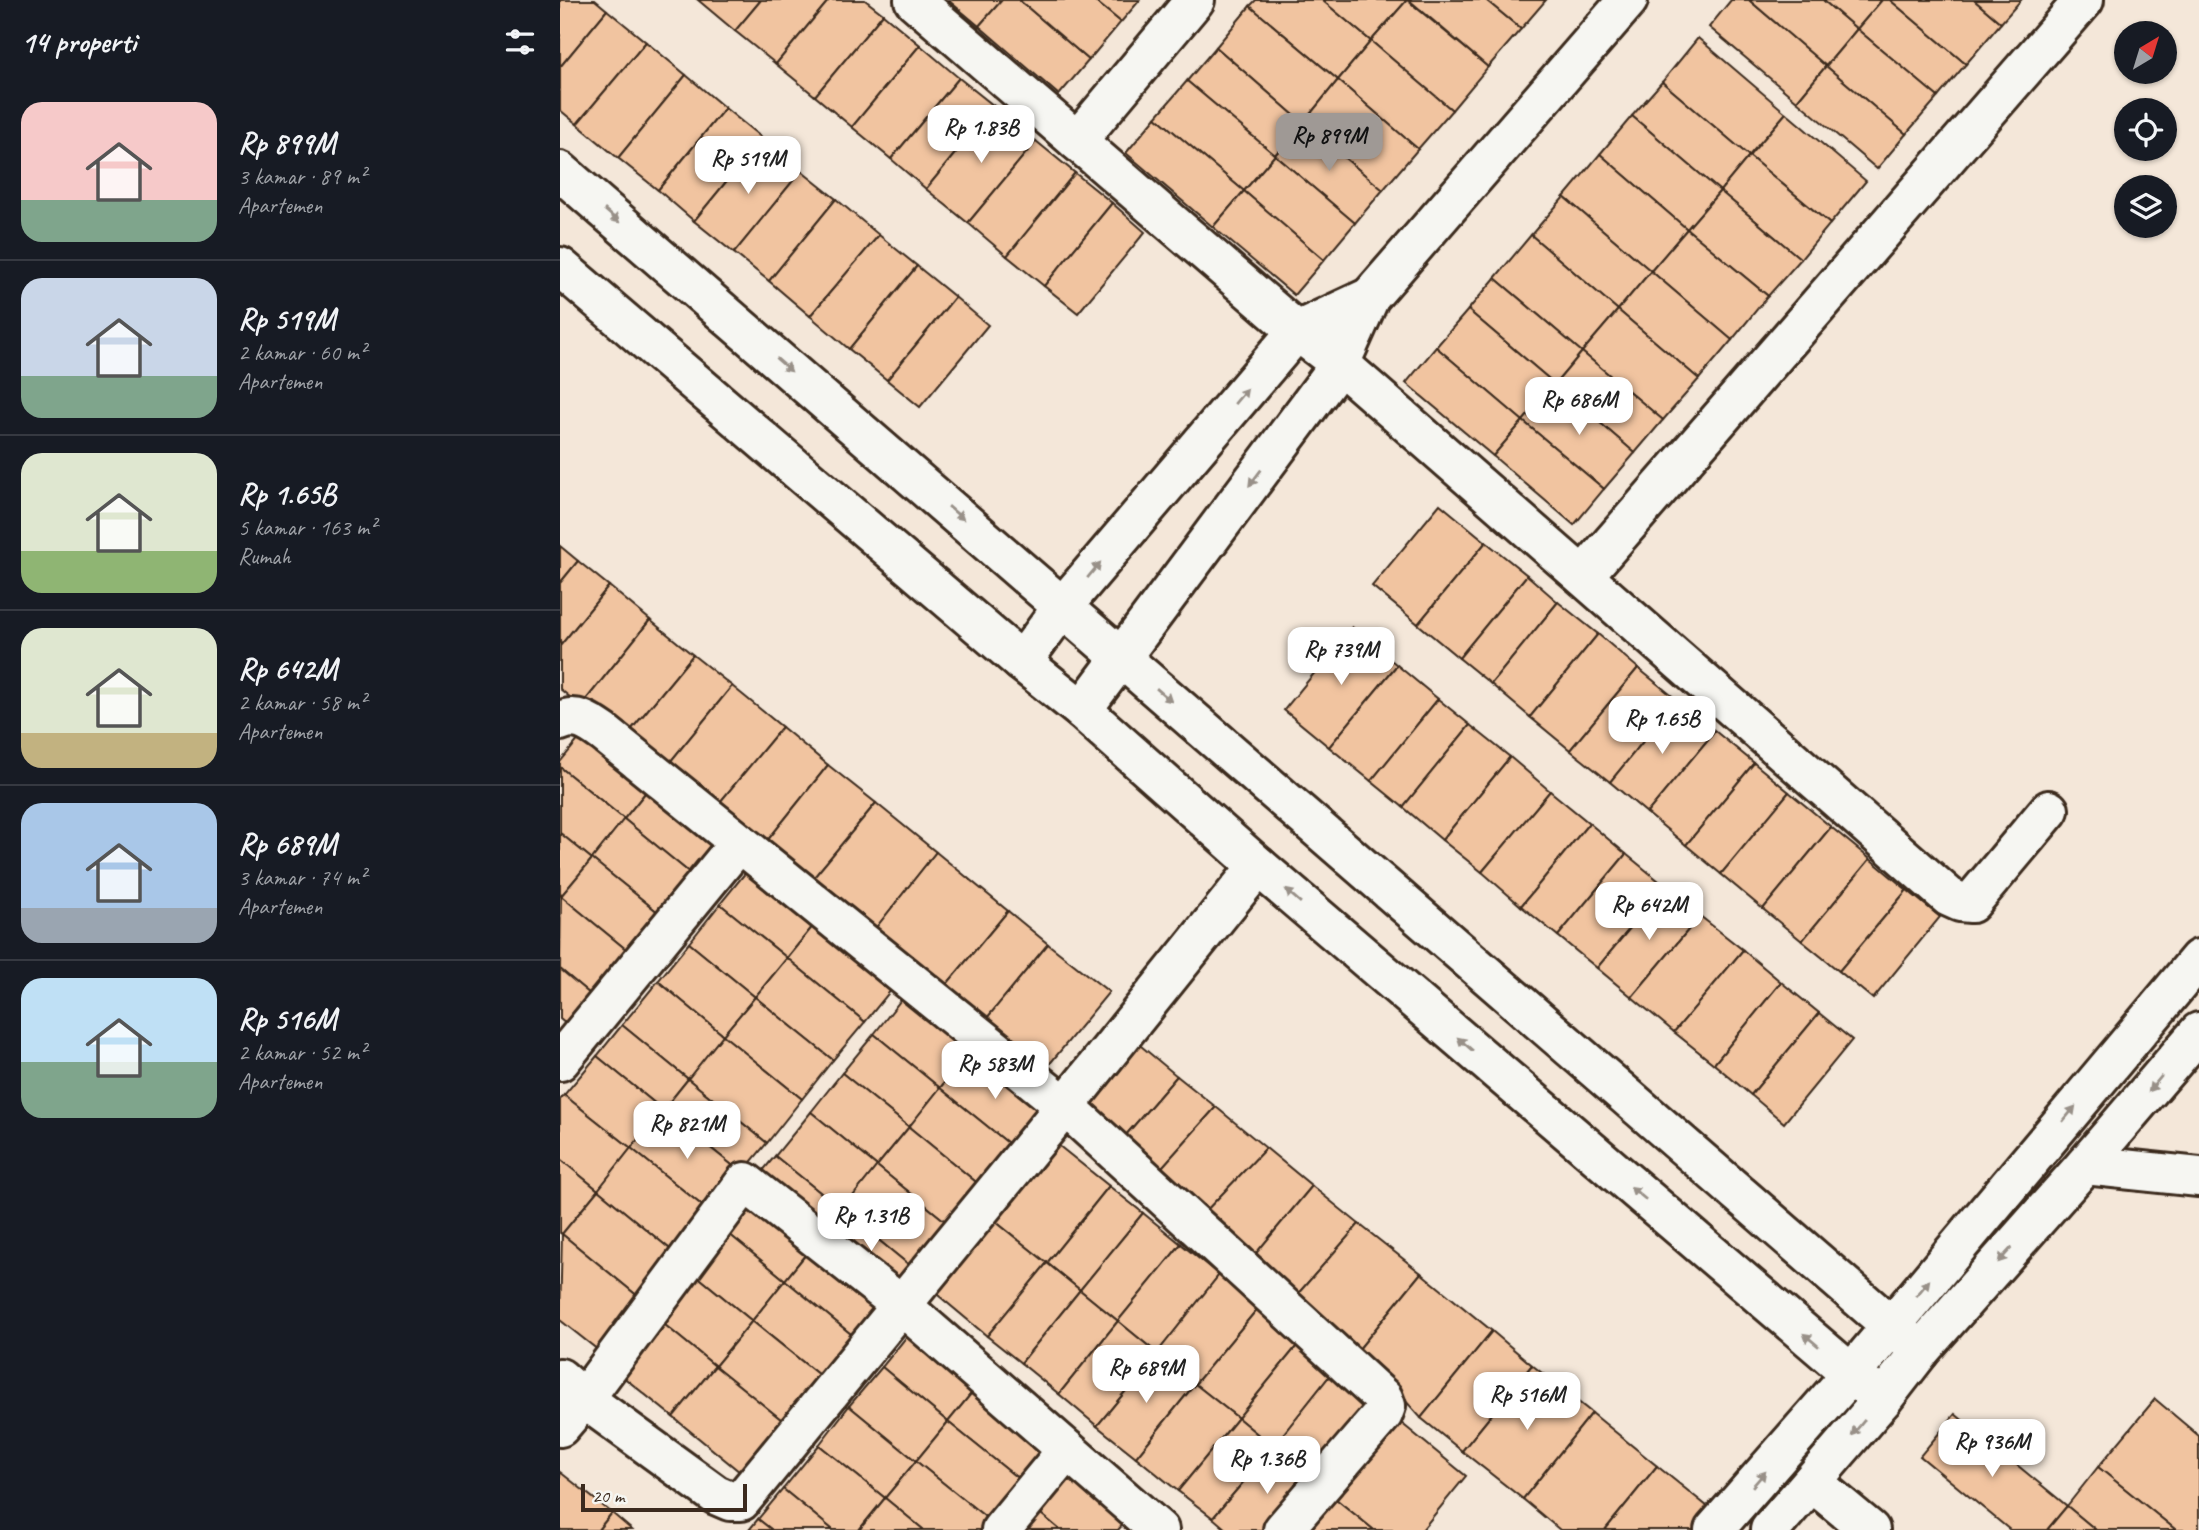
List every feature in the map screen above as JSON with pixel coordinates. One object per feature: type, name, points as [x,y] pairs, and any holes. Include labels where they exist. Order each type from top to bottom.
[{"type":"street","points":[[914,0],[1584,575],[1949,897],[1971,903],[2049,810]]},
{"type":"street","points":[[1077,141],[1195,0]]},
{"type":"street","points":[[1082,710],[1340,364],[1370,297],[1628,0]]},
{"type":"street","points":[[1584,575],[2084,0]]},
{"type":"street","points":[[560,171],[1920,1351]]},
{"type":"street","points":[[564,279],[1082,710],[1258,866],[1882,1399]]},
{"type":"street","points":[[1022,662],[1063,606],[1297,331],[1370,297]]},
{"type":"street","points":[[560,721],[581,718],[604,733],[1065,1107],[1383,1398],[1386,1406],[1384,1414],[1283,1530]]},
{"type":"street","points":[[560,1061],[739,843]]},
{"type":"street","points":[[1158,1530],[901,1305],[745,1182],[568,1402],[716,1495],[730,1501],[741,1501],[901,1305],[1065,1107],[1258,866]]},
{"type":"street","points":[[1714,1530],[1851,1374],[2199,960]]},
{"type":"street","points":[[1770,1530],[1920,1351],[2199,1032]]},
{"type":"street","points":[[2085,1165],[2199,1177]]},
{"type":"street","points":[[1001,1530],[1067,1450]]},
{"type":"street","points":[[1812,1482],[1870,1530]]},
{"type":"building","points":[[560,0],[595,0],[607,10],[560,67]]},
{"type":"building","points":[[698,0],[761,0],[735,31]]},
{"type":"building","points":[[761,0],[829,0],[776,64],[735,31]]},
{"type":"building","points":[[829,0],[865,0],[883,14],[815,96],[776,64]]},
{"type":"building","points":[[948,0],[1002,0],[979,26]]},
{"type":"building","points":[[1002,0],[1019,0],[1089,60],[1059,95],[979,26]]},
{"type":"building","points":[[1019,0],[1094,0],[1121,22],[1089,60]]},
{"type":"building","points":[[1094,0],[1140,0],[1121,22]]},
{"type":"building","points":[[1256,0],[1322,0],[1371,41],[1338,80],[1250,6]]},
{"type":"building","points":[[1322,0],[1407,0],[1371,41]]},
{"type":"building","points":[[1407,0],[1488,67],[1452,110],[1371,41]]},
{"type":"building","points":[[1409,0],[1486,0],[1521,29],[1488,67]]},
{"type":"building","points":[[1486,0],[1546,0],[1521,29]]},
{"type":"building","points":[[1731,0],[1749,0],[1826,66],[1797,101],[1709,27]]},
{"type":"building","points":[[1749,0],[1823,0],[1857,29],[1826,66]]},
{"type":"building","points":[[1823,0],[1882,0],[1857,29]]},
{"type":"building","points":[[1882,0],[1890,0],[1966,64],[1938,97],[1857,29]]},
{"type":"building","points":[[1890,0],[1974,0],[2001,23],[1966,64]]},
{"type":"building","points":[[1974,0],[2021,0],[2001,23]]},
{"type":"building","points":[[1250,6],[1338,80],[1303,123],[1216,47]]},
{"type":"building","points":[[607,10],[646,42],[577,124],[560,110],[560,67]]},
{"type":"building","points":[[883,14],[920,45],[852,127],[815,96]]},
{"type":"building","points":[[1857,29],[1938,97],[1906,134],[1826,66]]},
{"type":"building","points":[[1698,38],[1786,113],[1749,156],[1662,82]]},
{"type":"building","points":[[1371,41],[1452,110],[1418,149],[1338,80]]},
{"type":"building","points":[[646,42],[686,75],[618,158],[577,124]]},
{"type":"building","points":[[920,45],[959,78],[891,159],[852,127]]},
{"type":"building","points":[[1216,47],[1303,123],[1275,155],[1187,81]]},
{"type":"building","points":[[1826,66],[1906,134],[1877,169],[1797,101]]},
{"type":"building","points":[[686,75],[725,108],[658,190],[618,158]]},
{"type":"building","points":[[959,78],[994,106],[926,189],[891,159]]},
{"type":"building","points":[[1338,80],[1418,149],[1383,190],[1303,123]]},
{"type":"building","points":[[1187,81],[1275,155],[1244,191],[1156,117]]},
{"type":"building","points":[[1662,82],[1749,156],[1720,191],[1632,116]]},
{"type":"building","points":[[994,106],[1036,141],[968,223],[926,189]]},
{"type":"building","points":[[725,108],[762,138],[694,221],[658,190]]},
{"type":"building","points":[[1786,113],[1866,181],[1830,224],[1749,156]]},
{"type":"building","points":[[1632,116],[1720,191],[1687,229],[1600,154]]},
{"type":"building","points":[[1156,117],[1244,191],[1213,227],[1126,153]]},
{"type":"building","points":[[1303,123],[1383,190],[1355,223],[1275,155]]},
{"type":"building","points":[[762,138],[801,171],[734,253],[694,221]]},
{"type":"building","points":[[1036,141],[1075,173],[1007,256],[968,223]]},
{"type":"building","points":[[1600,154],[1687,229],[1651,271],[1564,197]]},
{"type":"building","points":[[1275,155],[1355,223],[1324,260],[1244,191]]},
{"type":"building","points":[[1749,156],[1830,224],[1801,259],[1720,191]]},
{"type":"building","points":[[801,171],[836,199],[769,281],[734,253]]},
{"type":"building","points":[[1075,173],[1112,203],[1044,286],[1007,256]]},
{"type":"building","points":[[1244,191],[1324,260],[1294,295],[1213,227]]},
{"type":"building","points":[[1720,191],[1801,259],[1768,296],[1687,229]]},
{"type":"building","points":[[1564,197],[1651,271],[1618,310],[1531,235]]},
{"type":"building","points":[[836,199],[879,235],[810,316],[769,281]]},
{"type":"building","points":[[1112,203],[1145,232],[1078,313],[1044,286]]},
{"type":"building","points":[[1687,229],[1768,296],[1732,340],[1651,271]]},
{"type":"building","points":[[879,235],[917,266],[849,349],[810,316]]},
{"type":"building","points":[[1531,235],[1618,310],[1582,352],[1495,278]]},
{"type":"building","points":[[917,266],[955,297],[887,380],[849,349]]},
{"type":"building","points":[[1651,271],[1732,340],[1699,379],[1618,310]]},
{"type":"building","points":[[1495,278],[1582,352],[1555,384],[1468,310]]},
{"type":"building","points":[[955,297],[988,325],[920,407],[887,380]]},
{"type":"building","points":[[1468,310],[1555,384],[1523,421],[1436,347]]},
{"type":"building","points":[[1618,310],[1699,379],[1663,420],[1582,352]]},
{"type":"building","points":[[1436,347],[1523,421],[1493,456],[1406,383]]},
{"type":"building","points":[[1582,352],[1663,420],[1635,453],[1555,384]]},
{"type":"building","points":[[1555,384],[1635,453],[1604,489],[1523,421]]},
{"type":"building","points":[[1523,421],[1604,489],[1574,525],[1493,456]]},
{"type":"building","points":[[1440,504],[1486,542],[1418,624],[1372,586]]},
{"type":"building","points":[[1486,542],[1527,575],[1459,658],[1418,624]]},
{"type":"building","points":[[560,546],[578,561],[560,583]]},
{"type":"building","points":[[578,561],[609,586],[560,646],[560,583]]},
{"type":"building","points":[[1527,575],[1558,602],[1491,684],[1459,658]]},
{"type":"building","points":[[609,586],[650,620],[581,706],[560,689],[560,646]]},
{"type":"building","points":[[1558,602],[1598,634],[1530,717],[1491,684]]},
{"type":"building","points":[[650,620],[693,655],[622,741],[581,706]]},
{"type":"building","points":[[1352,627],[1397,665],[1329,747],[1284,710]]},
{"type":"building","points":[[1598,634],[1638,668],[1570,750],[1530,717]]},
{"type":"building","points":[[693,655],[732,686],[662,772],[622,741]]},
{"type":"building","points":[[1397,665],[1438,699],[1371,781],[1329,747]]},
{"type":"building","points":[[1638,668],[1677,700],[1610,782],[1570,750]]},
{"type":"building","points":[[732,686],[782,727],[711,813],[662,772]]},
{"type":"building","points":[[1438,699],[1470,725],[1403,807],[1371,781]]},
{"type":"building","points":[[1677,700],[1715,731],[1647,813],[1610,782]]},
{"type":"building","points":[[1470,725],[1510,757],[1442,840],[1403,807]]},
{"type":"building","points":[[782,727],[828,765],[759,851],[711,813]]},
{"type":"building","points":[[588,728],[654,782],[624,819],[560,767],[560,762]]},
{"type":"building","points":[[1715,731],[1754,763],[1686,845],[1647,813]]},
{"type":"building","points":[[1510,757],[1550,791],[1482,872],[1442,840]]},
{"type":"building","points":[[1754,763],[1789,792],[1721,874],[1686,845]]},
{"type":"building","points":[[828,765],[876,803],[805,888],[759,851]]},
{"type":"building","points":[[560,767],[624,819],[592,859],[560,833]]},
{"type":"building","points":[[654,782],[732,845],[702,883],[624,819]]},
{"type":"building","points":[[1550,791],[1589,823],[1521,906],[1482,872]]},
{"type":"building","points":[[1789,792],[1831,827],[1763,909],[1721,874]]},
{"type":"building","points":[[876,803],[936,852],[867,939],[805,888]]},
{"type":"building","points":[[624,819],[702,883],[670,922],[592,859]]},
{"type":"building","points":[[1589,823],[1626,854],[1558,936],[1521,906]]},
{"type":"building","points":[[1831,827],[1870,859],[1802,941],[1763,909]]},
{"type":"building","points":[[560,833],[592,859],[561,896],[560,896]]},
{"type":"building","points":[[936,852],[1008,911],[937,996],[867,939]]},
{"type":"building","points":[[1626,854],[1665,886],[1597,968],[1558,936]]},
{"type":"building","points":[[592,859],[670,922],[639,960],[561,896]]},
{"type":"building","points":[[1870,859],[1907,890],[1839,971],[1802,941]]},
{"type":"building","points":[[751,866],[818,920],[787,958],[720,904]]},
{"type":"building","points":[[1665,886],[1700,916],[1632,997],[1597,968]]},
{"type":"building","points":[[1907,890],[1940,917],[1873,999],[1839,971]]},
{"type":"building","points":[[561,896],[639,960],[603,1005],[560,969]]},
{"type":"building","points":[[720,904],[787,958],[755,997],[689,943]]},
{"type":"building","points":[[1008,911],[1048,944],[978,1029],[937,996]]},
{"type":"building","points":[[1700,916],[1743,950],[1674,1032],[1632,997]]},
{"type":"building","points":[[818,920],[896,984],[865,1022],[787,958]]},
{"type":"building","points":[[689,943],[755,997],[723,1035],[658,981]]},
{"type":"building","points":[[1048,944],[1109,992],[1038,1078],[978,1029]]},
{"type":"building","points":[[1743,950],[1781,982],[1714,1064],[1674,1032]]},
{"type":"building","points":[[787,958],[865,1022],[833,1060],[755,997]]},
{"type":"building","points":[[560,969],[603,1005],[579,1035],[560,1019]]},
{"type":"building","points":[[658,981],[723,1035],[688,1079],[622,1025]]},
{"type":"building","points":[[1781,982],[1819,1013],[1751,1095],[1714,1064]]},
{"type":"building","points":[[904,996],[971,1050],[940,1088],[874,1034]]},
{"type":"building","points":[[755,997],[833,1060],[802,1099],[723,1035]]},
{"type":"building","points":[[1819,1013],[1852,1040],[1784,1123],[1751,1095]]},
{"type":"building","points":[[622,1025],[688,1079],[663,1110],[597,1056]]},
{"type":"building","points":[[874,1034],[940,1088],[909,1127],[842,1073]]},
{"type":"building","points":[[723,1035],[802,1099],[767,1143],[688,1079]]},
{"type":"building","points":[[1135,1041],[1177,1076],[1119,1143],[1079,1105]]},
{"type":"building","points":[[971,1050],[1049,1114],[1019,1152],[940,1088]]},
{"type":"building","points":[[597,1056],[663,1110],[631,1148],[564,1095]]},
{"type":"building","points":[[842,1073],[909,1127],[877,1166],[811,1112]]},
{"type":"building","points":[[1177,1076],[1216,1107],[1155,1175],[1119,1143]]},
{"type":"building","points":[[688,1079],[767,1143],[742,1173],[663,1110]]},
{"type":"building","points":[[940,1088],[1019,1152],[987,1191],[909,1127]]},
{"type":"building","points":[[564,1095],[631,1148],[598,1190],[560,1159],[560,1100]]},
{"type":"building","points":[[1216,1107],[1266,1148],[1204,1213],[1155,1175]]},
{"type":"building","points":[[663,1110],[742,1173],[710,1212],[631,1148]]},
{"type":"building","points":[[811,1112],[877,1166],[842,1210],[775,1156]]},
{"type":"building","points":[[909,1127],[987,1191],[956,1230],[877,1166]]},
{"type":"building","points":[[1053,1141],[1109,1186],[1047,1263],[991,1218]]},
{"type":"building","points":[[631,1148],[710,1212],[676,1254],[598,1190]]},
{"type":"building","points":[[1266,1148],[1312,1186],[1253,1257],[1204,1213]]},
{"type":"building","points":[[775,1156],[842,1210],[823,1232],[757,1178]]},
{"type":"building","points":[[560,1159],[598,1190],[562,1234],[560,1233]]},
{"type":"building","points":[[877,1166],[956,1230],[920,1274],[842,1210]]},
{"type":"building","points":[[1109,1186],[1143,1213],[1080,1290],[1047,1263]]},
{"type":"building","points":[[1312,1186],[1359,1224],[1296,1296],[1253,1257]]},
{"type":"building","points":[[598,1190],[676,1254],[640,1298],[562,1234]]},
{"type":"building","points":[[746,1192],[812,1246],[785,1280],[718,1225]]},
{"type":"building","points":[[842,1210],[920,1274],[901,1297],[822,1233]]},
{"type":"building","points":[[1143,1213],[1181,1244],[1118,1321],[1080,1290]]},
{"type":"building","points":[[991,1218],[1047,1263],[987,1336],[932,1290]]},
{"type":"building","points":[[1359,1224],[1421,1273],[1359,1349],[1296,1296]]},
{"type":"building","points":[[718,1225],[785,1280],[752,1321],[685,1266]]},
{"type":"building","points":[[562,1234],[640,1298],[598,1350],[560,1320]]},
{"type":"building","points":[[1181,1244],[1219,1275],[1157,1353],[1118,1321]]},
{"type":"building","points":[[812,1247],[890,1311],[863,1344],[785,1280]]},
{"type":"building","points":[[1047,1263],[1080,1290],[1021,1363],[987,1336]]},
{"type":"building","points":[[685,1266],[752,1321],[715,1366],[649,1312]]},
{"type":"building","points":[[1421,1273],[1492,1331],[1421,1418],[1359,1349]]},
{"type":"building","points":[[1219,1275],[1259,1307],[1195,1384],[1157,1353]]},
{"type":"building","points":[[785,1280],[863,1344],[830,1384],[752,1321]]},
{"type":"building","points":[[1080,1290],[1118,1321],[1059,1394],[1021,1363]]},
{"type":"building","points":[[1259,1307],[1301,1341],[1238,1418],[1195,1384]]},
{"type":"building","points":[[649,1312],[715,1366],[673,1417],[606,1363]]},
{"type":"building","points":[[752,1321],[830,1384],[793,1429],[715,1366]]},
{"type":"building","points":[[1118,1321],[1157,1353],[1097,1426],[1059,1394]]},
{"type":"building","points":[[912,1330],[979,1384],[948,1422],[882,1367]]},
{"type":"building","points":[[1492,1331],[1532,1365],[1462,1451],[1421,1418]]},
{"type":"building","points":[[1301,1341],[1335,1369],[1273,1447],[1238,1418]]},
{"type":"building","points":[[1157,1353],[1195,1384],[1136,1457],[1097,1426]]},
{"type":"building","points":[[1532,1365],[1592,1413],[1523,1499],[1462,1451]]},
{"type":"building","points":[[715,1366],[793,1429],[751,1481],[673,1417]]},
{"type":"building","points":[[882,1367],[948,1422],[916,1461],[849,1406]]},
{"type":"building","points":[[1335,1369],[1383,1408],[1319,1486],[1273,1447]]},
{"type":"building","points":[[979,1384],[1057,1448],[1026,1485],[948,1422]]},
{"type":"building","points":[[1195,1384],[1238,1418],[1178,1491],[1136,1457]]},
{"type":"building","points":[[2155,1399],[2199,1436],[2197,1530],[2176,1530],[2098,1467]]},
{"type":"building","points":[[849,1406],[916,1461],[885,1498],[819,1445]]},
{"type":"building","points":[[1389,1413],[1466,1476],[1422,1530],[1374,1530],[1326,1491]]},
{"type":"building","points":[[1592,1413],[1657,1466],[1605,1530],[1560,1530],[1523,1499]]},
{"type":"building","points":[[1955,1414],[2067,1506],[2047,1530],[2010,1530],[1920,1456]]},
{"type":"building","points":[[1238,1418],[1273,1447],[1213,1518],[1178,1491]]},
{"type":"building","points":[[948,1422],[1026,1485],[994,1524],[916,1461]]},
{"type":"building","points":[[819,1445],[885,1498],[859,1530],[833,1530],[783,1489]]},
{"type":"building","points":[[1273,1447],[1319,1485],[1280,1530],[1227,1530],[1213,1518]]},
{"type":"building","points":[[916,1461],[994,1524],[990,1530],[924,1530],[885,1498]]},
{"type":"building","points":[[1060,1466],[1126,1521],[1118,1530],[1060,1530],[1029,1504]]},
{"type":"building","points":[[1657,1466],[1718,1515],[1706,1530],[1605,1530]]},
{"type":"building","points":[[2098,1467],[2176,1530],[2096,1530],[2067,1506]]},
{"type":"building","points":[[560,1472],[612,1513],[598,1530],[560,1530]]},
{"type":"building","points":[[783,1489],[833,1530],[772,1530],[758,1519]]},
{"type":"building","points":[[1326,1491],[1374,1530],[1294,1530]]},
{"type":"building","points":[[885,1498],[924,1530],[859,1530]]},
{"type":"building","points":[[1029,1504],[1060,1530],[1008,1530]]},
{"type":"building","points":[[2067,1506],[2096,1530],[2047,1530]]},
{"type":"building","points":[[612,1513],[632,1530],[598,1530]]},
{"type":"building","points":[[758,1519],[772,1530],[749,1530]]}]
